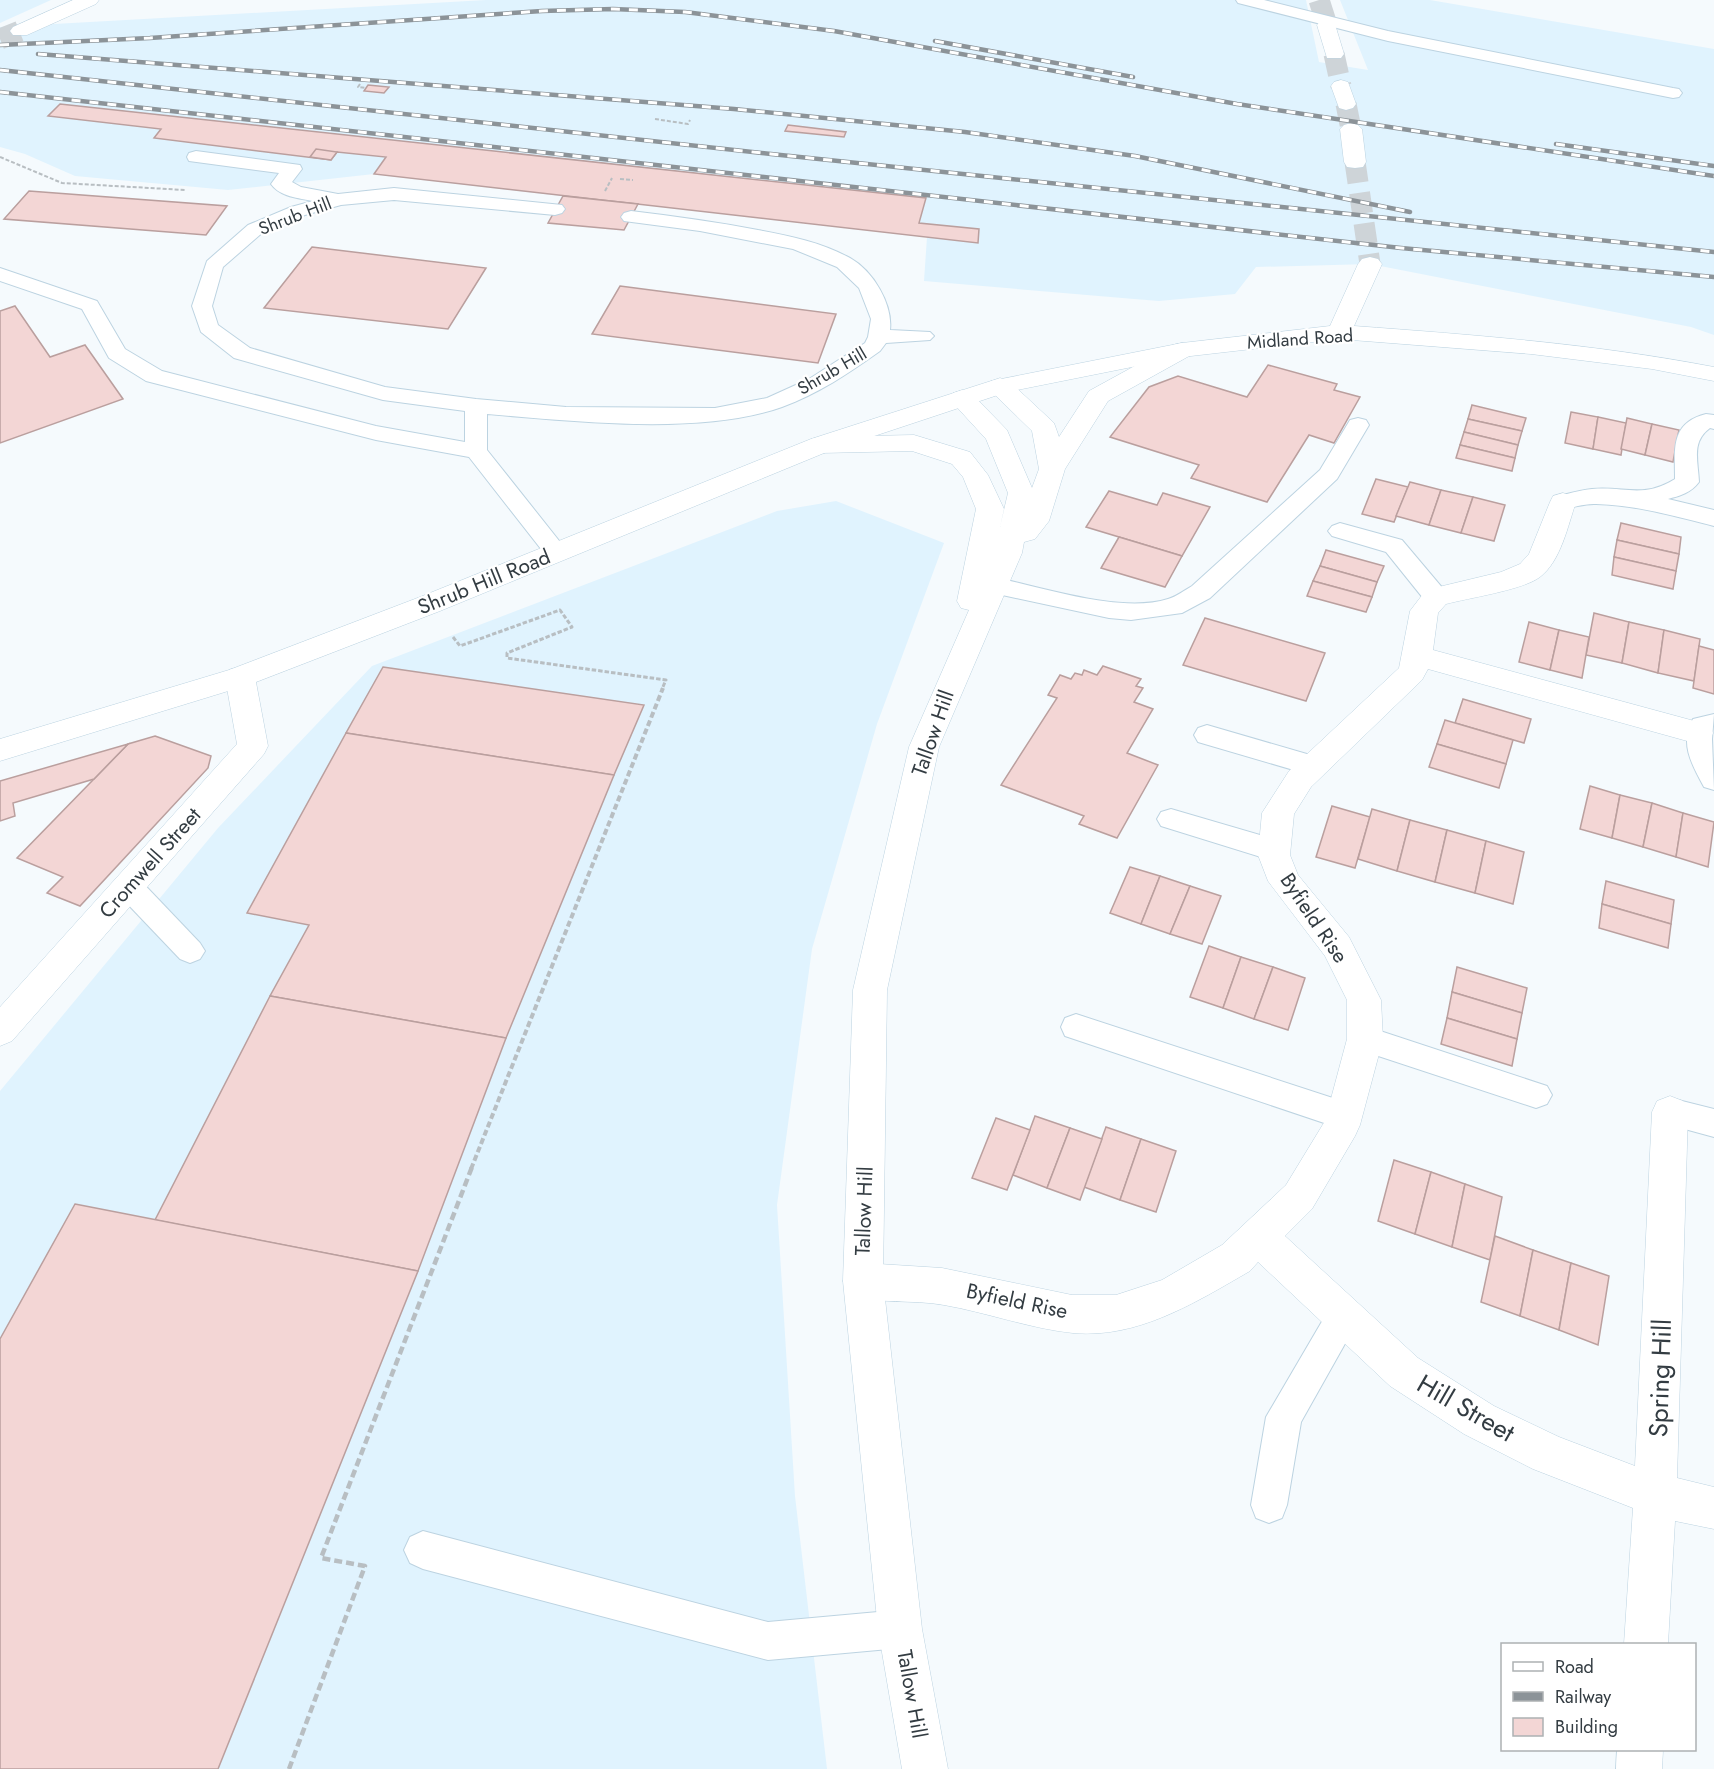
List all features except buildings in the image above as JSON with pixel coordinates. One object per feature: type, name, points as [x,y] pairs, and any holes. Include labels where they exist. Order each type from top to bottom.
[{"type":"street","points":[[20,31],[89,0]]},
{"type":"street","points":[[1327,25],[1334,54]]},
{"type":"street","points":[[1350,129],[1355,162]]},
{"type":"street","points":[[1339,332],[1370,264]]},
{"type":"street","name":"Midland Road","points":[[962,398],[1000,386],[1182,350],[1339,332],[1531,347],[1652,362],[1714,374]]},
{"type":"street","name":"Tallow Hill","points":[[1008,552],[1035,521],[1052,469],[1098,396],[1182,350]]},
{"type":"street","name":"Tallow Hill","points":[[1000,386],[1045,429],[1052,469]]},
{"type":"street","name":"Tallow Hill","points":[[925,1769],[900,1629],[863,1281],[870,990],[924,747],[1008,552],[1021,493],[998,436],[962,398]]},
{"type":"street","name":"Shrub Hill Road","points":[[0,750],[240,677],[430,604],[820,445],[962,398]]},
{"type":"street","name":"Tallow Hill","points":[[820,445],[914,443],[961,458],[975,475],[990,509],[959,662]]},
{"type":"street","points":[[1436,597],[1509,579],[1530,571],[1542,557],[1563,502]]},
{"type":"street","name":"Byfield Rise","points":[[863,1281],[942,1286],[1072,1314],[1116,1314],[1173,1294],[1236,1258],[1299,1197],[1342,1125],[1345,1116],[1365,1039],[1364,1000],[1337,947],[1284,881],[1274,855],[1278,813],[1300,779],[1412,673],[1424,610],[1436,597]]},
{"type":"street","points":[[1417,656],[1706,728]]},
{"type":"street","name":"Cromwell Street","points":[[0,1031],[253,746],[240,677]]},
{"type":"street","name":"Spring Hill","points":[[1646,1643],[1655,1495],[1670,1112]]},
{"type":"street","name":"Hill Street","points":[[1259,1238],[1404,1372],[1479,1420],[1548,1454],[1655,1495],[1714,1508]]},
{"type":"street","points":[[1639,1769],[1640,1751]]},
{"type":"lane","points":[[1244,0],[1388,36],[1673,93]]},
{"type":"lane","points":[[196,157],[293,169],[280,184],[296,192],[339,199]]},
{"type":"lane","name":"Shrub Hill","points":[[555,210],[394,194],[339,199],[298,211],[255,230],[214,265],[202,306],[208,328],[242,353],[382,393],[476,406],[566,414],[715,415],[773,403],[817,384],[873,347],[879,337],[881,319],[868,286],[844,263],[798,244],[700,225],[631,217]]},
{"type":"lane","points":[[0,274],[90,305],[117,353],[154,376],[376,433],[476,451]]},
{"type":"lane","points":[[879,337],[923,336]]},
{"type":"lane","points":[[476,406],[476,451],[556,552]]},
{"type":"lane","points":[[1639,500],[1674,490],[1687,482],[1686,442],[1690,432],[1706,421],[1714,422]]},
{"type":"lane","points":[[993,585],[1109,610],[1131,612],[1173,607],[1202,592],[1329,474],[1358,425]]},
{"type":"lane","points":[[1563,502],[1593,496],[1639,500],[1714,518]]},
{"type":"lane","points":[[1340,531],[1394,546],[1436,597]]},
{"type":"lane","points":[[1706,728],[1698,741],[1714,780]]},
{"type":"lane","points":[[1207,735],[1314,766]]},
{"type":"lane","points":[[1171,819],[1274,850]]},
{"type":"lane","points":[[129,887],[190,951]]},
{"type":"lane","points":[[1076,1027],[1345,1116]]},
{"type":"lane","points":[[1365,1039],[1536,1095]]},
{"type":"lane","points":[[1670,1112],[1714,1123]]},
{"type":"lane","points":[[1269,1505],[1284,1417],[1343,1317]]},
{"type":"lane","points":[[423,1550],[768,1641],[900,1629]]},
{"type":"path","points":[[360,84],[358,87],[366,88]]},
{"type":"path","points":[[655,119],[688,124],[690,120]]},
{"type":"path","points":[[0,157],[62,183],[187,190]]},
{"type":"path","points":[[289,1769],[365,1566],[321,1558],[459,1200],[666,680],[507,658],[507,653],[572,627],[560,610],[460,646]]},
{"type":"shaded area","points":[[0,0],[51,0],[0,23]]},
{"type":"shaded area","points":[[486,0],[1306,0],[1319,62],[1368,70],[1340,0],[1430,0],[1714,49],[1714,335],[1691,327],[1370,264],[1256,267],[1235,294],[1159,301],[1134,299],[924,281],[927,237],[638,204],[624,230],[548,223],[562,196],[374,174],[228,190],[75,176],[25,154],[0,147],[0,27]]},
{"type":"shaded area","points":[[836,501],[944,543],[877,724],[812,949],[777,1205],[795,1496],[827,1769],[0,1769],[0,1091],[218,828],[372,666],[777,511]]},
{"type":"tunnel","points":[[1319,0],[1327,25]]},
{"type":"tunnel","points":[[0,39],[20,31]]},
{"type":"tunnel","points":[[1334,54],[1341,86]]},
{"type":"tunnel","points":[[1346,104],[1351,129]]},
{"type":"tunnel","points":[[1355,162],[1370,264]]},
{"type":"railway","points":[[0,45],[150,38],[542,11],[613,9],[685,12],[834,31],[1237,104],[1714,176]]},
{"type":"railway","points":[[935,41],[1133,77]]},
{"type":"railway","points":[[38,54],[734,109],[965,132],[1135,156],[1410,212]]},
{"type":"railway","points":[[0,70],[771,154],[1714,252]]},
{"type":"railway","points":[[0,92],[1401,248],[1714,277]]},
{"type":"railway","points":[[1556,144],[1714,166]]}]
